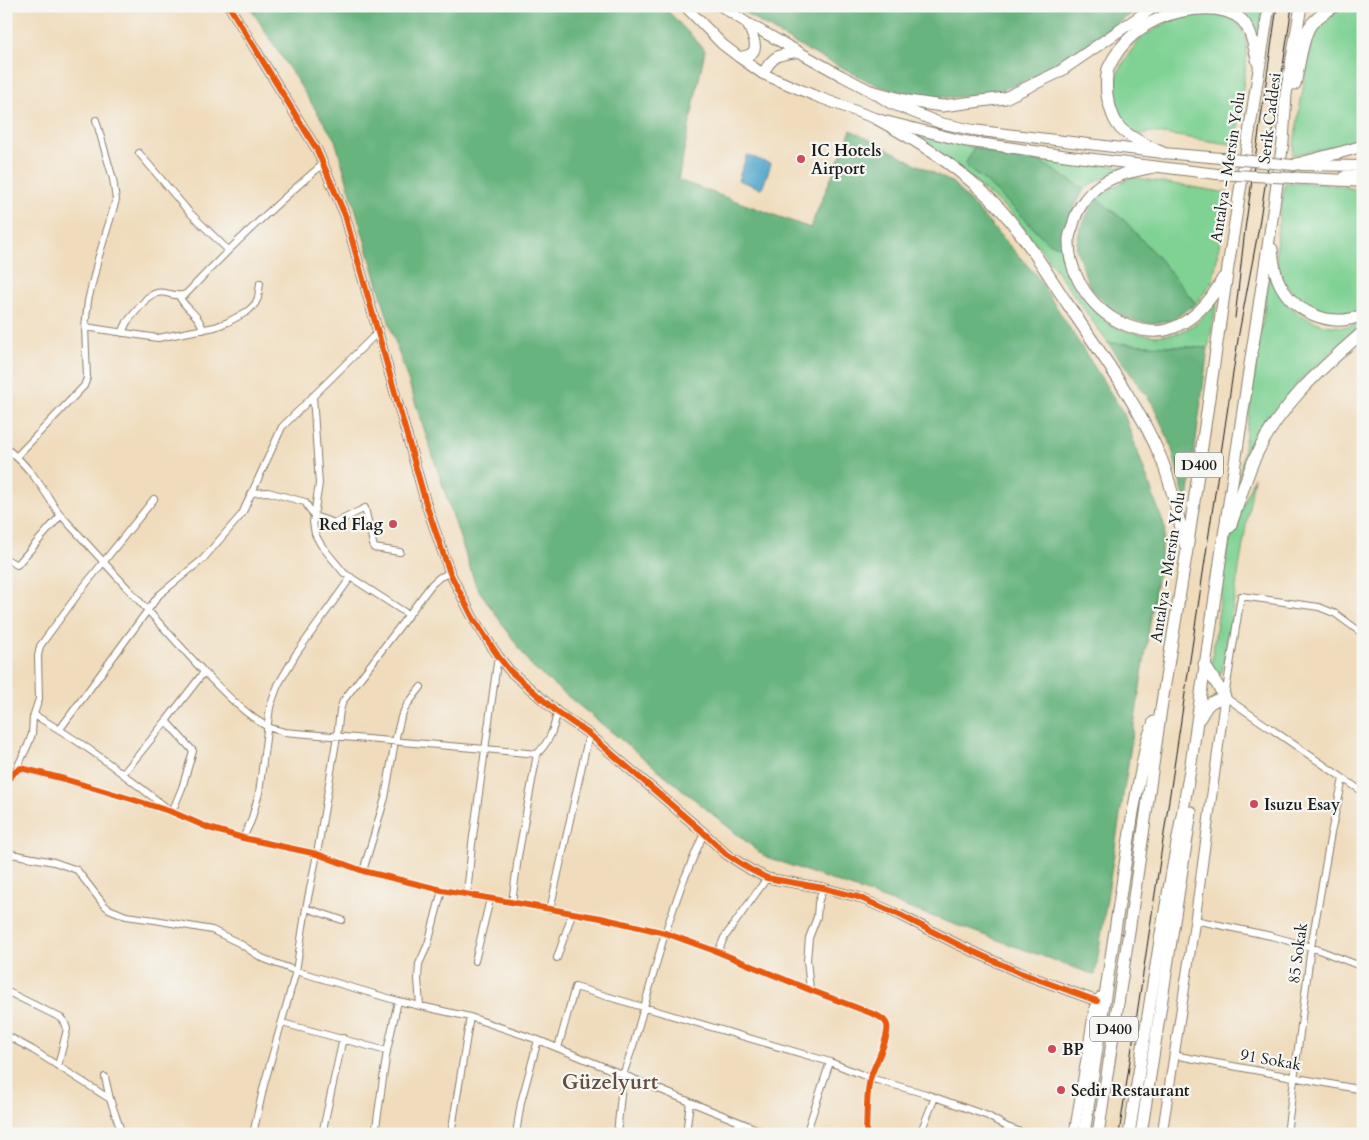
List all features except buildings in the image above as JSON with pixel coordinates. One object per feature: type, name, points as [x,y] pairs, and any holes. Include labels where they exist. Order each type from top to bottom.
[{"type":"highway","points":[[871,90],[908,101],[942,106],[1005,98],[1060,72],[1155,6]]},
{"type":"highway","name":"Antalya - Mersin Yolu","points":[[1098,1134],[1269,6]]},
{"type":"highway","name":"Serik Caddesi","points":[[1270,233],[1283,142],[1286,94],[1301,6]]},
{"type":"highway","points":[[1283,142],[1306,36],[1310,27],[1317,19],[1335,6]]},
{"type":"highway","points":[[1163,153],[1135,139],[1120,128],[1112,115],[1107,94],[1108,70],[1117,52],[1130,38],[1146,25],[1161,17],[1196,8],[1217,8],[1231,13],[1242,20],[1252,39],[1259,70]]},
{"type":"highway","points":[[877,119],[914,140],[953,166],[982,190],[1009,218],[1104,358],[1146,426],[1162,460],[1187,550]]},
{"type":"highway","points":[[1293,165],[1363,146]]},
{"type":"highway","points":[[1154,167],[1123,173],[1099,185],[1086,198],[1075,215],[1069,239],[1071,259],[1076,276],[1086,294],[1116,321],[1139,330],[1165,330],[1186,322],[1204,306],[1216,293],[1228,267]]},
{"type":"highway","points":[[1294,178],[1358,181],[1363,184]]},
{"type":"highway","points":[[1270,233],[1273,262],[1278,280],[1285,292],[1300,308],[1321,318],[1333,320],[1343,320],[1363,315]]},
{"type":"highway","name":"D400","points":[[1129,1134],[1162,928],[1190,770],[1204,664],[1270,233]]},
{"type":"highway","points":[[1221,555],[1253,463],[1279,417],[1315,375],[1363,332]]},
{"type":"highway","points":[[1197,722],[1207,706],[1213,701],[1225,698],[1204,664]]},
{"type":"highway","points":[[1084,1134],[1133,812],[1147,740],[1162,702]]},
{"type":"highway","points":[[1141,1134],[1192,801],[1190,770]]},
{"type":"main road","points":[[685,6],[722,44],[763,74],[877,119],[964,141],[1217,174],[1294,178],[1363,175]]},
{"type":"main road","points":[[721,6],[747,23],[871,90],[890,103],[940,123],[973,130],[1163,153],[1293,165],[1363,166]]},
{"type":"main road","points":[[739,57],[748,56],[754,52],[756,46],[747,23]]},
{"type":"main road","points":[[763,74],[772,59],[781,54],[799,52]]},
{"type":"street","points":[[230,6],[312,142],[345,215],[427,507],[450,573],[473,618],[510,671],[557,712],[589,734],[726,854],[751,870],[767,878],[823,888],[858,897],[900,915],[958,945],[1018,972],[1097,1001]]},
{"type":"street","points":[[17,456],[84,386],[87,378],[85,328],[88,300],[116,200],[113,179],[96,120]]},
{"type":"street","points":[[139,153],[189,212],[228,250]]},
{"type":"street","points":[[122,333],[127,322],[151,295],[164,292],[179,296],[186,294],[228,250],[323,164]]},
{"type":"street","points":[[85,328],[158,338],[215,327],[248,311],[256,304],[260,283]]},
{"type":"street","points":[[179,296],[181,301],[200,320],[203,330]]},
{"type":"street","points":[[60,729],[159,594],[203,559],[242,514],[282,427],[378,332]]},
{"type":"street","points":[[314,396],[319,484],[313,522],[315,534],[321,545],[344,573],[409,615]]},
{"type":"street","points":[[6,448],[17,456],[33,474],[61,515],[204,672],[224,693],[267,727],[284,732],[537,754]]},
{"type":"street","points":[[252,493],[268,492],[305,502],[314,516],[335,523],[365,508],[374,548],[400,552]]},
{"type":"street","points":[[15,772],[32,734],[38,699],[38,656],[40,646],[103,562],[154,499]]},
{"type":"street","points":[[6,559],[17,565],[61,515]]},
{"type":"street","points":[[253,1134],[264,1085],[296,971],[340,710],[343,702],[432,584],[440,576],[450,573]]},
{"type":"street","points":[[243,838],[251,821],[258,794],[266,747],[270,707],[278,685],[296,654],[350,578]]},
{"type":"street","points":[[1162,1134],[1195,920],[1225,698],[1241,596],[1319,607],[1336,614],[1363,634]]},
{"type":"street","points":[[467,895],[472,844],[498,656]]},
{"type":"street","points":[[124,774],[204,672]]},
{"type":"street","points":[[363,871],[385,798],[401,717],[407,705],[421,687]]},
{"type":"street","points":[[1225,698],[1363,792]]},
{"type":"street","points":[[512,903],[518,857],[537,754],[553,732],[557,712]]},
{"type":"street","points":[[34,715],[60,729],[124,774],[172,812]]},
{"type":"street","points":[[166,721],[194,751],[172,812]]},
{"type":"street","points":[[550,910],[589,734]]},
{"type":"street","points":[[6,782],[21,768],[172,812],[209,828],[243,838],[317,854],[363,871],[442,890],[601,918],[666,933],[876,1015],[887,1023],[888,1032],[870,1078],[866,1134]]},
{"type":"street","name":"85 Sokak","points":[[1287,1134],[1311,947],[1331,833],[1343,778]]},
{"type":"street","points":[[617,1134],[623,1075],[682,884],[704,833]]},
{"type":"street","points":[[6,854],[54,862],[77,870],[104,905],[126,916],[212,930],[262,958],[296,971],[398,1001],[470,1017],[538,1040],[768,1134]]},
{"type":"street","points":[[718,952],[724,938],[767,878]]},
{"type":"street","points":[[810,990],[807,960],[808,938],[817,917],[818,903],[823,888]]},
{"type":"street","points":[[420,1006],[419,964],[428,944],[442,890]]},
{"type":"street","points":[[474,960],[490,899]]},
{"type":"street","points":[[306,908],[342,920]]},
{"type":"street","points":[[556,958],[572,914]]},
{"type":"street","points":[[1195,920],[1271,936],[1311,947],[1363,967]]},
{"type":"street","points":[[558,1048],[575,987],[830,1062],[870,1078],[934,1097],[988,1116],[1007,1127],[1026,1134]]},
{"type":"street","points":[[1074,1134],[1093,1015],[1097,1001],[1107,988]]},
{"type":"street","points":[[6,991],[61,1018],[65,1022],[67,1028],[58,1066]]},
{"type":"street","points":[[375,1134],[387,1051],[398,1001]]},
{"type":"street","points":[[451,1134],[470,1017]]},
{"type":"street","points":[[282,1022],[387,1051]]},
{"type":"street","points":[[6,1035],[33,1050],[110,1100]]},
{"type":"street","points":[[322,1134],[343,1038]]},
{"type":"street","points":[[516,1134],[538,1040]]},
{"type":"street","name":"91 Sokak","points":[[1174,1055],[1363,1090]]},
{"type":"street","points":[[806,1134],[830,1062]]},
{"type":"street","points":[[105,1077],[110,1100],[122,1134]]},
{"type":"street","points":[[920,1134],[934,1097]]},
{"type":"street","points":[[686,1134],[690,1102]]},
{"type":"street","points":[[736,1134],[738,1122]]},
{"type":"green space","points":[[249,6],[663,6],[705,50],[678,180],[810,228],[851,130],[953,183],[1036,275],[1124,414],[1165,528],[1095,975],[764,856],[533,668],[476,586],[392,332],[335,140]]},
{"type":"green space","points":[[735,6],[1142,6],[1083,48],[1052,67],[1020,83],[987,93],[952,97],[916,95],[882,87],[790,41]]},
{"type":"green space","points":[[1226,6],[1263,6],[1258,36],[1251,26]]},
{"type":"green space","points":[[1346,6],[1363,6],[1363,139],[1292,155],[1311,41],[1323,18]]},
{"type":"green space","points":[[1204,12],[1225,14],[1239,24],[1246,38],[1247,54],[1236,145],[1150,132],[1141,136],[1129,129],[1119,118],[1113,96],[1119,70],[1143,36],[1169,21]]},
{"type":"green space","points":[[917,136],[974,147],[965,165],[985,181],[1048,243],[1063,247],[1075,288],[1109,325],[1128,332],[1156,336],[1179,333],[1197,323],[1217,302],[1208,348],[1108,343],[1044,253],[1009,211]]},
{"type":"green space","points":[[974,147],[1129,168],[1099,180],[1084,189],[1037,160]]},
{"type":"green space","points":[[974,147],[1037,160],[1084,189],[1074,209],[1063,247],[1048,243],[985,181],[965,165]]},
{"type":"green space","points":[[1131,177],[1228,193],[1213,281],[1196,304],[1162,262],[1123,220],[1096,198]]},
{"type":"green space","points":[[1285,183],[1334,185],[1363,192],[1363,309],[1343,313],[1317,309],[1299,298],[1285,283],[1279,270],[1276,255],[1277,234]]},
{"type":"green space","points":[[1096,198],[1125,221],[1196,304],[1172,320],[1149,324],[1129,319],[1108,307],[1089,286],[1076,248],[1080,228]]},
{"type":"green space","points":[[1269,275],[1281,297],[1300,315],[1323,325],[1347,327],[1363,321],[1363,324],[1299,381],[1262,429],[1239,482]]},
{"type":"green space","points":[[1108,343],[1208,348],[1187,508],[1171,445],[1152,403]]},
{"type":"green space","points":[[1254,477],[1223,667],[1221,673],[1217,675],[1211,666],[1228,545]]},
{"type":"water","points":[[747,155],[771,164],[762,189],[738,180]]},
{"type":"tram line","points":[[1235,318],[1245,229],[1277,6]]},
{"type":"tram line","points":[[1119,1134],[1239,333],[1258,232],[1292,6]]},
{"type":"cycle path","points":[[229,6],[317,150],[345,215],[427,507],[450,573],[473,618],[510,671],[557,712],[589,734],[726,854],[751,870],[767,878],[823,888],[858,897],[900,915],[1018,972],[1097,1001]]},
{"type":"cycle path","points":[[6,782],[21,768],[172,812],[209,828],[243,838],[317,854],[363,871],[442,890],[601,918],[665,933],[876,1015],[883,1019],[887,1025],[887,1030],[869,1082],[866,1134]]},
{"type":"place","name":"IC Hotels Airport","points":[[801,159]]},
{"type":"place","name":"Red Flag","points":[[393,524]]},
{"type":"place","name":"Isuzu Esay","points":[[1254,804]]},
{"type":"place","name":"BP","points":[[1052,1049]]},
{"type":"place","name":"Sedir Restaurant","points":[[1061,1090]]},
{"type":"district","name":"Güzelyurt","points":[[610,1082]]}]
